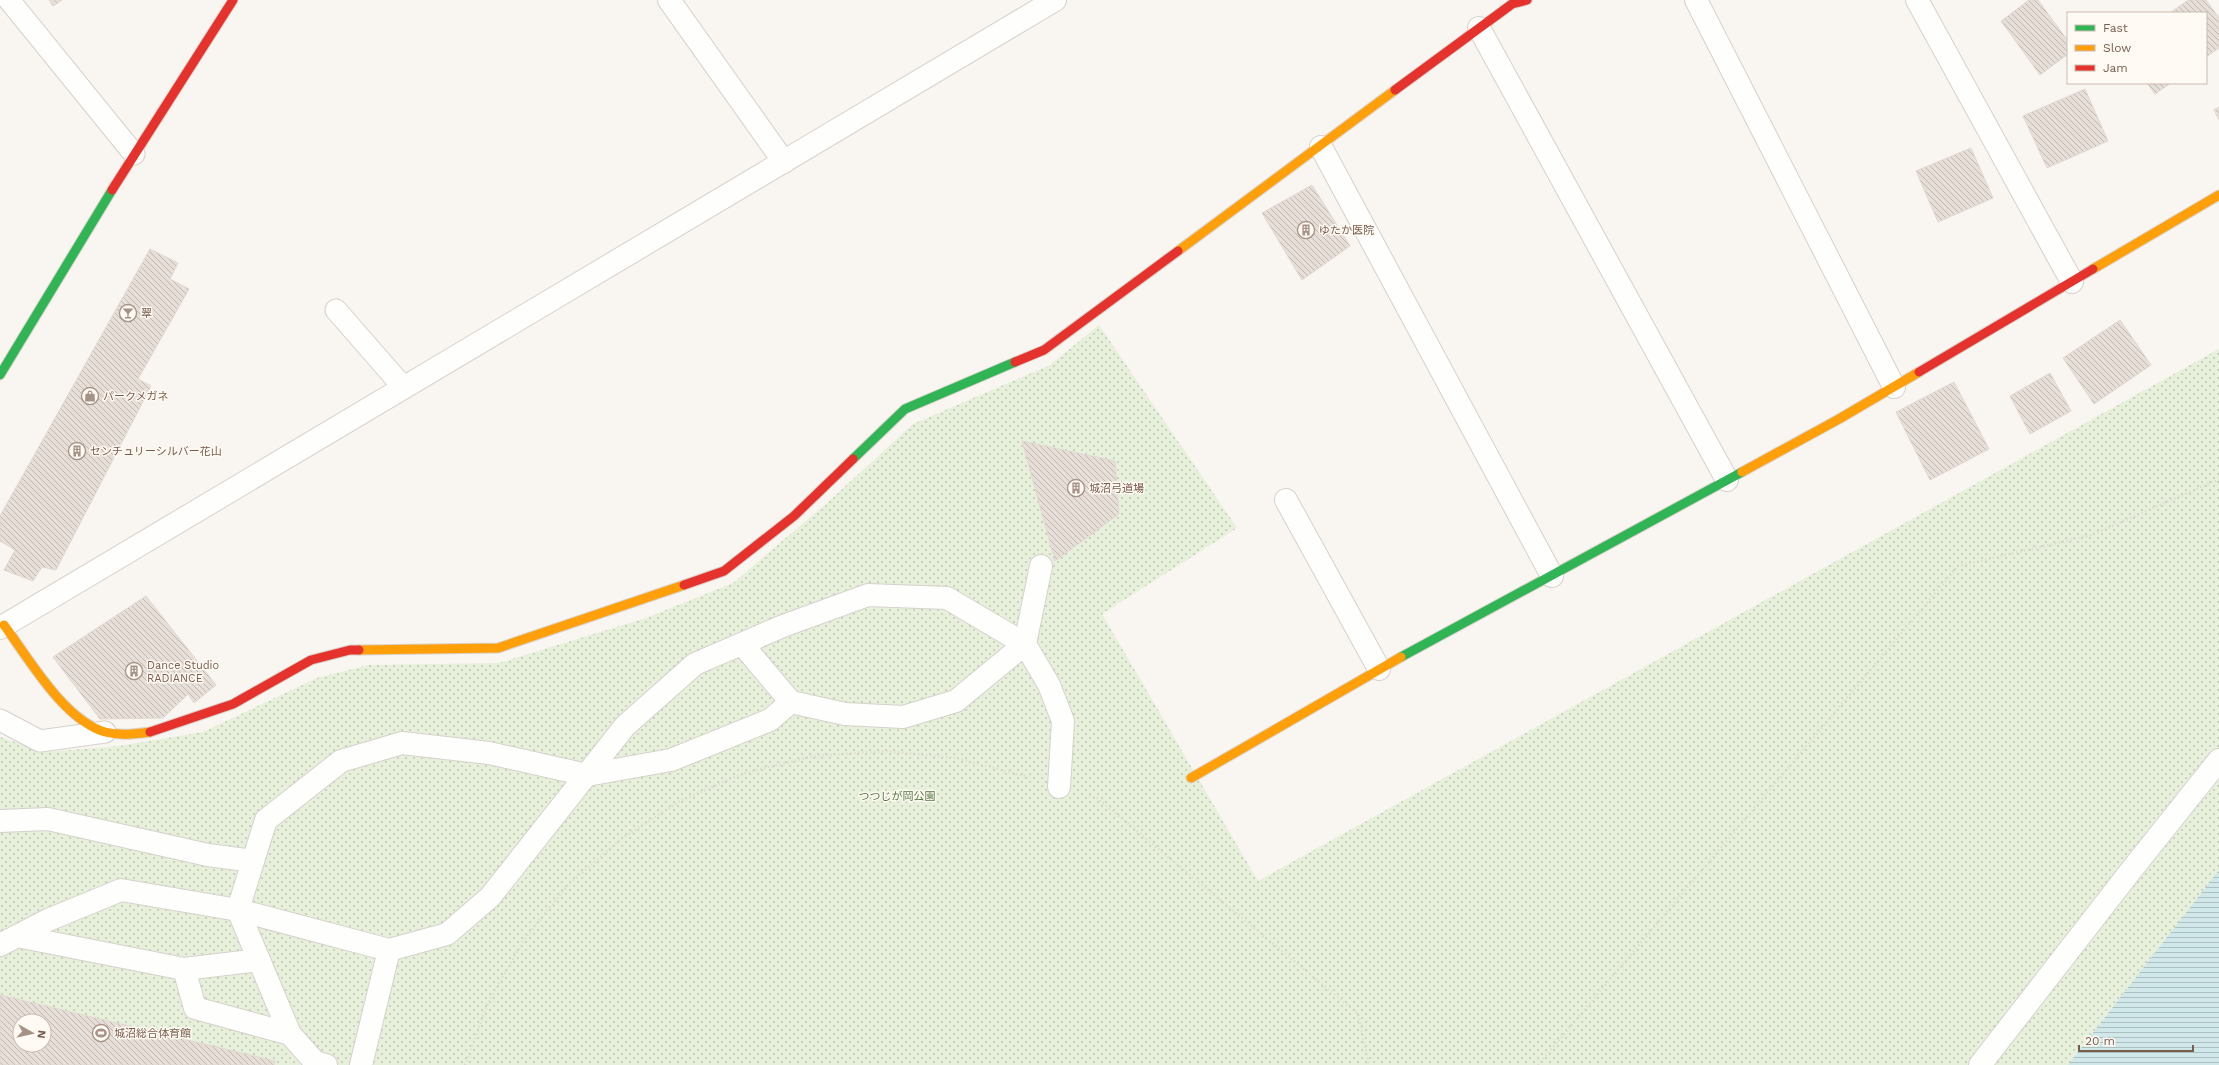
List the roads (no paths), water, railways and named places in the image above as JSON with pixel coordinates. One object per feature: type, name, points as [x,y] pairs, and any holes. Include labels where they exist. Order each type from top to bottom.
[{"type":"street","points":[[0,375],[134,154],[233,0]]},
{"type":"street","points":[[669,0],[784,162]]},
{"type":"street","points":[[1055,0],[2,627],[66,708],[84,723],[105,732],[128,735],[150,732],[172,723],[233,704],[311,660],[318,658],[350,650],[498,648],[724,572],[794,516],[905,409],[1044,350],[1321,147],[1512,4],[1527,0]]},
{"type":"street","points":[[1696,0],[1894,387]]},
{"type":"street","points":[[1917,0],[2072,282]]},
{"type":"street","points":[[1479,28],[1727,480]]},
{"type":"street","points":[[1321,147],[1552,576]]},
{"type":"street","points":[[1190,778],[1379,669],[1552,576],[1894,387],[2219,195]]},
{"type":"street","points":[[1286,500],[1379,669]]},
{"type":"street","points":[[742,644],[792,702],[845,714],[903,717],[956,701],[1025,644],[1041,566]]},
{"type":"street","points":[[9,940],[48,920],[121,890],[238,910],[390,950],[447,934],[490,897],[626,726],[695,664],[783,626],[868,595],[947,598],[1025,644],[1049,685],[1063,721],[1059,787]]},
{"type":"street","points":[[326,1065],[315,1062],[290,1034],[238,910],[266,820],[341,761],[402,743],[489,753],[587,775],[671,760],[770,720],[792,702]]},
{"type":"street","points":[[1980,1065],[2219,760]]},
{"type":"street","points":[[0,820],[48,819],[208,855],[253,861]]},
{"type":"street","points":[[9,940],[184,969],[259,960]]},
{"type":"street","points":[[361,1065],[390,950]]},
{"type":"street","points":[[184,969],[194,1008],[290,1034]]},
{"type":"lane","points":[[9,0],[134,154]]},
{"type":"lane","points":[[336,310],[404,388]]},
{"type":"lane","points":[[0,720],[40,741],[105,732]]},
{"type":"water","points":[[2219,870],[2219,1065],[2068,1065]]},
{"type":"place","name":"ゆたか医院","points":[[1306,230]]},
{"type":"place","name":"翠","points":[[128,313]]},
{"type":"place","name":"パークメガネ","points":[[90,396]]},
{"type":"place","name":"センチュリーシルバー花山","points":[[77,451]]},
{"type":"place","name":"城沼弓道場","points":[[1076,488]]},
{"type":"place","name":"Dance Studio RADIANCE","points":[[134,671]]},
{"type":"place","name":"城沼総合体育館","points":[[101,1033]]},
{"type":"park label","name":"つつじが岡公園","points":[[897,796]]}]
